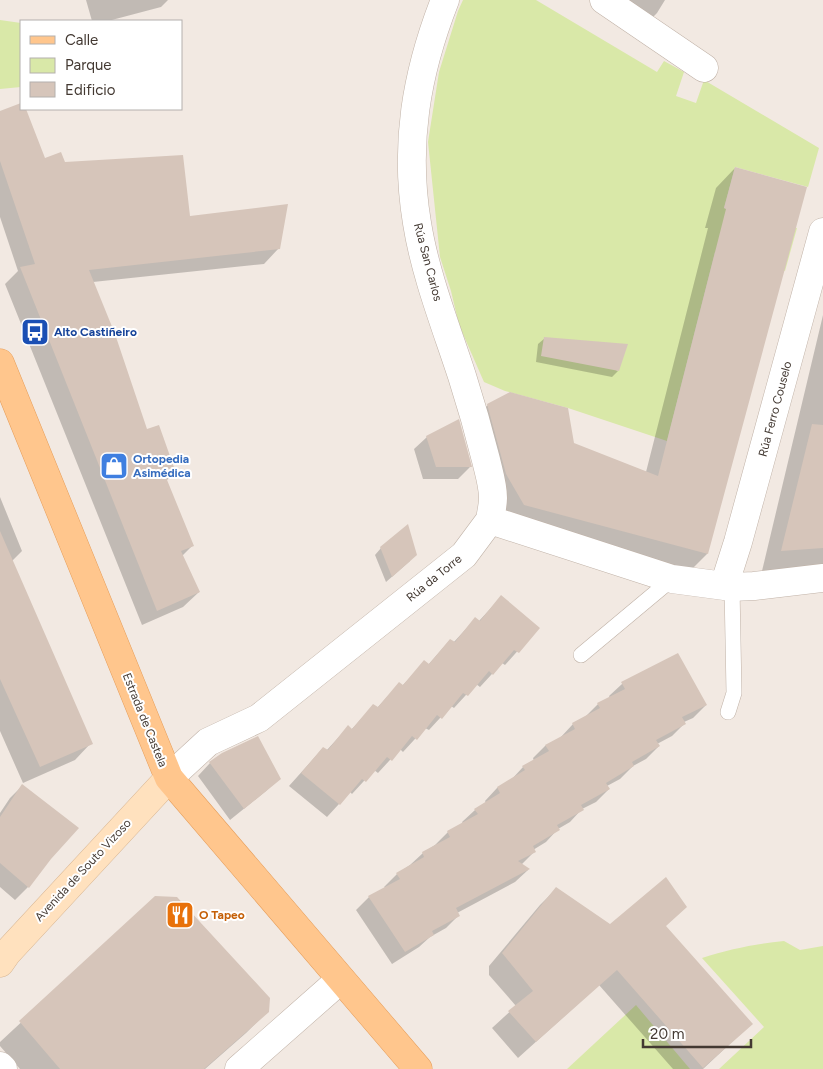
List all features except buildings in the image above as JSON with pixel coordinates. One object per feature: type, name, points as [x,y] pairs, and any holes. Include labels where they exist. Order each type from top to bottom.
[{"type":"main road","name":"Estrada de Castela","points":[[0,363],[169,778],[418,1069]]},
{"type":"street","name":"Rúa San Carlos","points":[[445,0],[424,62],[416,99],[412,134],[412,194],[425,256],[479,431],[493,498],[490,520]]},
{"type":"street","points":[[604,0],[704,68]]},
{"type":"street","name":"Rúa Ferro Couselo","points":[[728,586],[738,542],[823,232]]},
{"type":"street","points":[[490,520],[672,579],[728,586],[754,586],[823,578]]},
{"type":"street","name":"Rúa da Torre","points":[[169,778],[208,742],[259,718],[464,555],[490,520]]},
{"type":"street","name":"Avenida de Souto Vizoso","points":[[0,962],[169,778]]},
{"type":"street","points":[[239,1069],[340,980]]},
{"type":"street","points":[[0,1066],[3,1069]]},
{"type":"lane","points":[[580,655],[672,579]]},
{"type":"lane","points":[[728,586],[734,693],[728,712]]},
{"type":"green space","points":[[463,0],[536,0],[657,72],[664,61],[684,72],[676,96],[696,103],[704,80],[819,148],[808,187],[735,167],[724,208],[797,228],[785,271],[715,252],[667,441],[568,408],[505,391],[484,382],[459,325],[440,257],[428,142],[439,72]]},
{"type":"green space","points":[[0,20],[20,23],[20,87],[0,89]]},
{"type":"green space","points":[[784,941],[800,950],[823,946],[823,1069],[719,1069],[764,1027],[702,958],[743,947]]},
{"type":"green space","points":[[636,1005],[690,1069],[567,1069]]},
{"type":"place","name":"Alto Castiñeiro","points":[[35,332]]},
{"type":"place","name":"Ortopedia Asimédica","points":[[114,466]]},
{"type":"place","name":"O Tapeo","points":[[180,915]]}]
